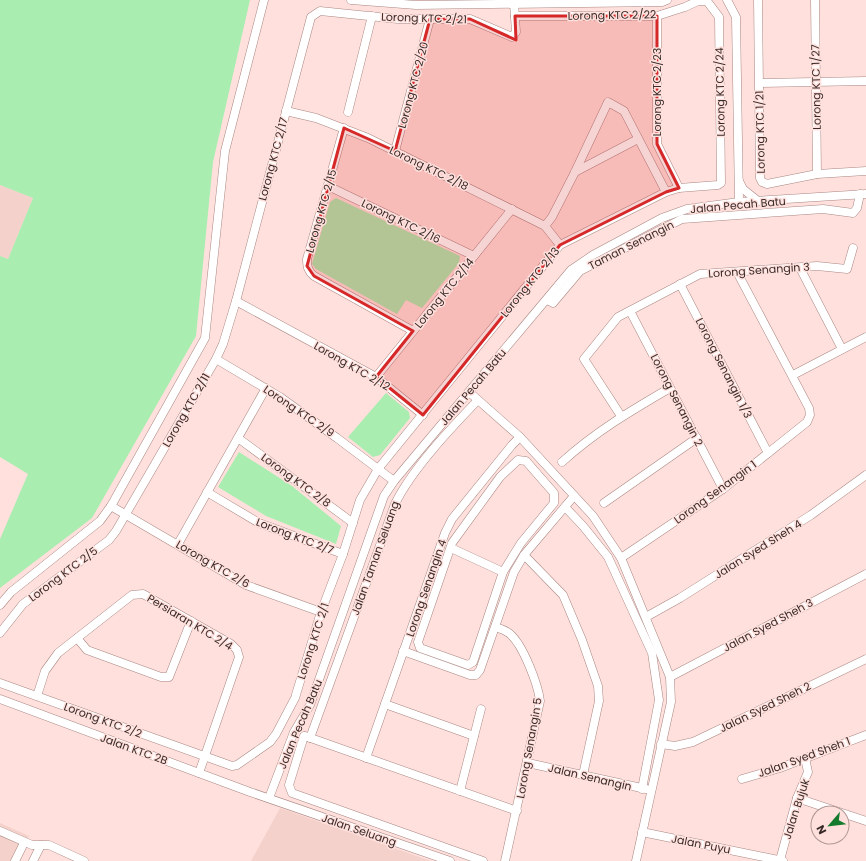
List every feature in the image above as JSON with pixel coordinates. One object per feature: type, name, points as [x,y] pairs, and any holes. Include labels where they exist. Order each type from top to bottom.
[{"type":"street","points":[[0,605],[11,592],[94,528],[111,506],[205,338],[224,155],[264,0]]},
{"type":"street","points":[[351,0],[416,5],[662,2],[667,0]]},
{"type":"street","points":[[727,0],[736,17],[739,202]]},
{"type":"street","name":"Lorong KTC 1/21","points":[[758,0],[760,178],[762,182],[767,184],[817,174],[866,171]]},
{"type":"street","name":"Lorong KTC 1/27","points":[[816,0],[817,174]]},
{"type":"street","name":"Lorong KTC 2/22","points":[[515,16],[657,16],[698,1],[707,1]]},
{"type":"street","name":"Lorong KTC 2/24","points":[[707,1],[719,17],[722,181],[718,185]]},
{"type":"street","points":[[514,3],[515,16]]},
{"type":"street","name":"Lorong KTC 2/21","points":[[311,17],[320,11],[398,19],[470,19],[512,37],[516,32],[515,16]]},
{"type":"street","points":[[348,112],[372,16]]},
{"type":"street","name":"Lorong KTC 2/23","points":[[657,16],[657,144],[679,188]]},
{"type":"street","name":"Lorong KTC 2/17","points":[[236,301],[311,17]]},
{"type":"street","name":"Lorong KTC 2/20","points":[[395,151],[430,19]]},
{"type":"street","points":[[760,83],[866,81]]},
{"type":"street","points":[[545,226],[552,217],[575,172],[608,102],[624,111],[666,192]]},
{"type":"street","name":"Lorong KTC 2/18","points":[[286,111],[344,128],[395,151],[545,226],[560,245]]},
{"type":"street","name":"Lorong KTC 2/15","points":[[344,128],[307,259],[310,272],[413,331]]},
{"type":"street","points":[[575,172],[638,139]]},
{"type":"street","points":[[738,180],[743,189],[758,201]]},
{"type":"street","name":"Lorong KTC 2/13","points":[[422,414],[560,245],[666,192],[679,188],[718,185]]},
{"type":"street","name":"Lorong KTC 2/16","points":[[328,186],[474,256]]},
{"type":"street","name":"Jalan Pecah Batu","points":[[269,798],[294,732],[310,705],[364,556],[378,510],[394,481],[571,270],[583,260],[662,218],[687,209],[739,202],[863,194]]},
{"type":"street","name":"Taman Senangin","points":[[547,300],[553,303],[584,269],[682,219],[822,209],[853,213],[857,208],[863,194]]},
{"type":"street","name":"Lorong KTC 2/14","points":[[376,377],[512,209]]},
{"type":"street","name":"Lorong Senangin 3","points":[[621,416],[584,359],[618,317],[700,274],[817,266],[847,269],[852,248]]},
{"type":"street","points":[[800,268],[842,349]]},
{"type":"street","points":[[737,272],[793,375],[866,337]]},
{"type":"street","name":"Lorong Senangin 1/3","points":[[680,284],[768,453]]},
{"type":"street","name":"Lorong KTC 2/11","points":[[125,514],[216,359],[223,344],[236,301]]},
{"type":"street","name":"Lorong KTC 2/12","points":[[236,301],[376,377],[422,414]]},
{"type":"street","name":"Lorong Senangin 2","points":[[630,311],[723,489]]},
{"type":"street","name":"Lorong KTC 2/9","points":[[216,359],[266,388],[337,438],[394,481]]},
{"type":"street","name":"Lorong Senangin 1","points":[[621,558],[723,489],[807,422],[810,415],[809,408],[793,375]]},
{"type":"street","points":[[178,544],[266,388]]},
{"type":"street","points":[[562,462],[580,446],[621,416],[670,388]]},
{"type":"street","points":[[469,392],[520,437],[593,516],[621,558],[670,677],[671,702],[636,861]]},
{"type":"street","name":"Jalan Taman Seluang","points":[[478,400],[453,426],[401,490],[289,785],[292,793],[483,861]]},
{"type":"street","points":[[378,469],[422,414]]},
{"type":"street","name":"Lorong Senangin 4","points":[[366,758],[445,533],[452,519],[520,437]]},
{"type":"street","name":"Lorong KTC 2/8","points":[[238,438],[353,523]]},
{"type":"street","points":[[604,503],[697,438]]},
{"type":"street","points":[[522,460],[526,462],[554,493],[555,498],[554,503],[521,543],[503,572],[473,662],[470,665],[420,648],[418,645],[451,548],[464,524],[500,477],[514,463],[522,460]]},
{"type":"street","name":"Lorong KTC 2/1","points":[[205,756],[232,766],[237,765],[270,742],[276,734],[295,698],[321,612],[344,554],[360,500],[378,469]]},
{"type":"street","points":[[492,471],[500,477]]},
{"type":"street","name":"Jalan Syed Sheh 4","points":[[646,617],[680,598],[810,515],[866,475]]},
{"type":"street","name":"Lorong KTC 2/7","points":[[207,492],[259,523],[344,554]]},
{"type":"street","points":[[403,651],[470,675],[476,675],[480,670],[496,627],[514,572],[524,555],[574,496]]},
{"type":"street","name":"Lorong KTC 2/6","points":[[111,506],[246,584],[321,612]]},
{"type":"street","points":[[565,507],[583,526],[608,557],[652,653],[660,700],[642,788]]},
{"type":"street","name":"Lorong KTC 2/5","points":[[0,633],[23,604],[109,540],[125,514]]},
{"type":"street","points":[[541,519],[550,525]]},
{"type":"street","points":[[451,548],[503,572]]},
{"type":"street","points":[[524,555],[562,595],[582,640],[598,686],[599,701],[583,775]]},
{"type":"street","name":"Jalan Syed Sheh 3","points":[[670,677],[866,574]]},
{"type":"street","name":"Persiaran KTC 2/4","points":[[37,696],[45,671],[58,653],[132,595],[138,593],[143,594],[231,644],[237,650],[239,657],[199,773]]},
{"type":"street","points":[[416,616],[426,620]]},
{"type":"street","points":[[77,638],[87,650],[161,677],[169,677],[191,621]]},
{"type":"street","name":"Lorong Senangin 5","points":[[496,627],[510,634],[522,652],[539,688],[540,701],[528,763],[505,861]]},
{"type":"street","points":[[481,639],[490,642]]},
{"type":"street","name":"Jalan Syed Sheh 2","points":[[662,744],[675,746],[693,742],[866,659]]},
{"type":"street","name":"Lorong KTC 2/2","points":[[0,683],[205,756]]},
{"type":"street","name":"Jalan KTC 2B","points":[[0,699],[269,798]]},
{"type":"street","points":[[385,704],[474,736]]},
{"type":"street","points":[[460,791],[481,709]]},
{"type":"street","points":[[294,732],[517,811]]},
{"type":"street","name":"Jalan Syed Sheh 1","points":[[742,779],[805,758],[866,735]]},
{"type":"street","name":"Jalan Bujuk","points":[[782,860],[797,798],[808,772],[805,758]]},
{"type":"street","name":"Jalan Senangin","points":[[528,763],[652,791]]},
{"type":"street","name":"Jalan Seluang","points":[[269,798],[450,861]]},
{"type":"street","points":[[797,798],[866,821]]},
{"type":"street","points":[[0,831],[24,843],[32,845],[49,845],[84,861]]},
{"type":"street","name":"Jalan Puyu","points":[[642,832],[782,860]]},
{"type":"street","points":[[15,861],[24,843]]},
{"type":"street","points":[[33,861],[41,845]]},
{"type":"highlighted area","points":[[515,16],[657,16],[657,144],[679,188],[666,192],[560,245],[423,415],[376,377],[413,331],[314,276],[307,266],[344,128],[395,151],[430,19],[470,19],[516,40]]},
{"type":"shaded area","points":[[0,185],[33,198],[8,259],[0,256]]},
{"type":"shaded area","points":[[280,808],[431,861],[251,861]]},
{"type":"shaded area","points":[[0,823],[29,836],[17,861],[0,861]]},
{"type":"green space","points":[[0,0],[250,0],[213,162],[196,336],[92,518],[0,588],[0,539],[28,474],[0,457],[0,256],[8,259],[33,198],[0,185]]},
{"type":"green space","points":[[336,198],[460,256],[459,263],[422,308],[406,300],[397,314],[316,269],[312,264],[330,202]]},
{"type":"green space","points":[[386,393],[409,412],[410,418],[380,455],[373,457],[348,437]]},
{"type":"green space","points":[[239,452],[292,486],[341,526],[336,544],[266,516],[218,487]]}]
